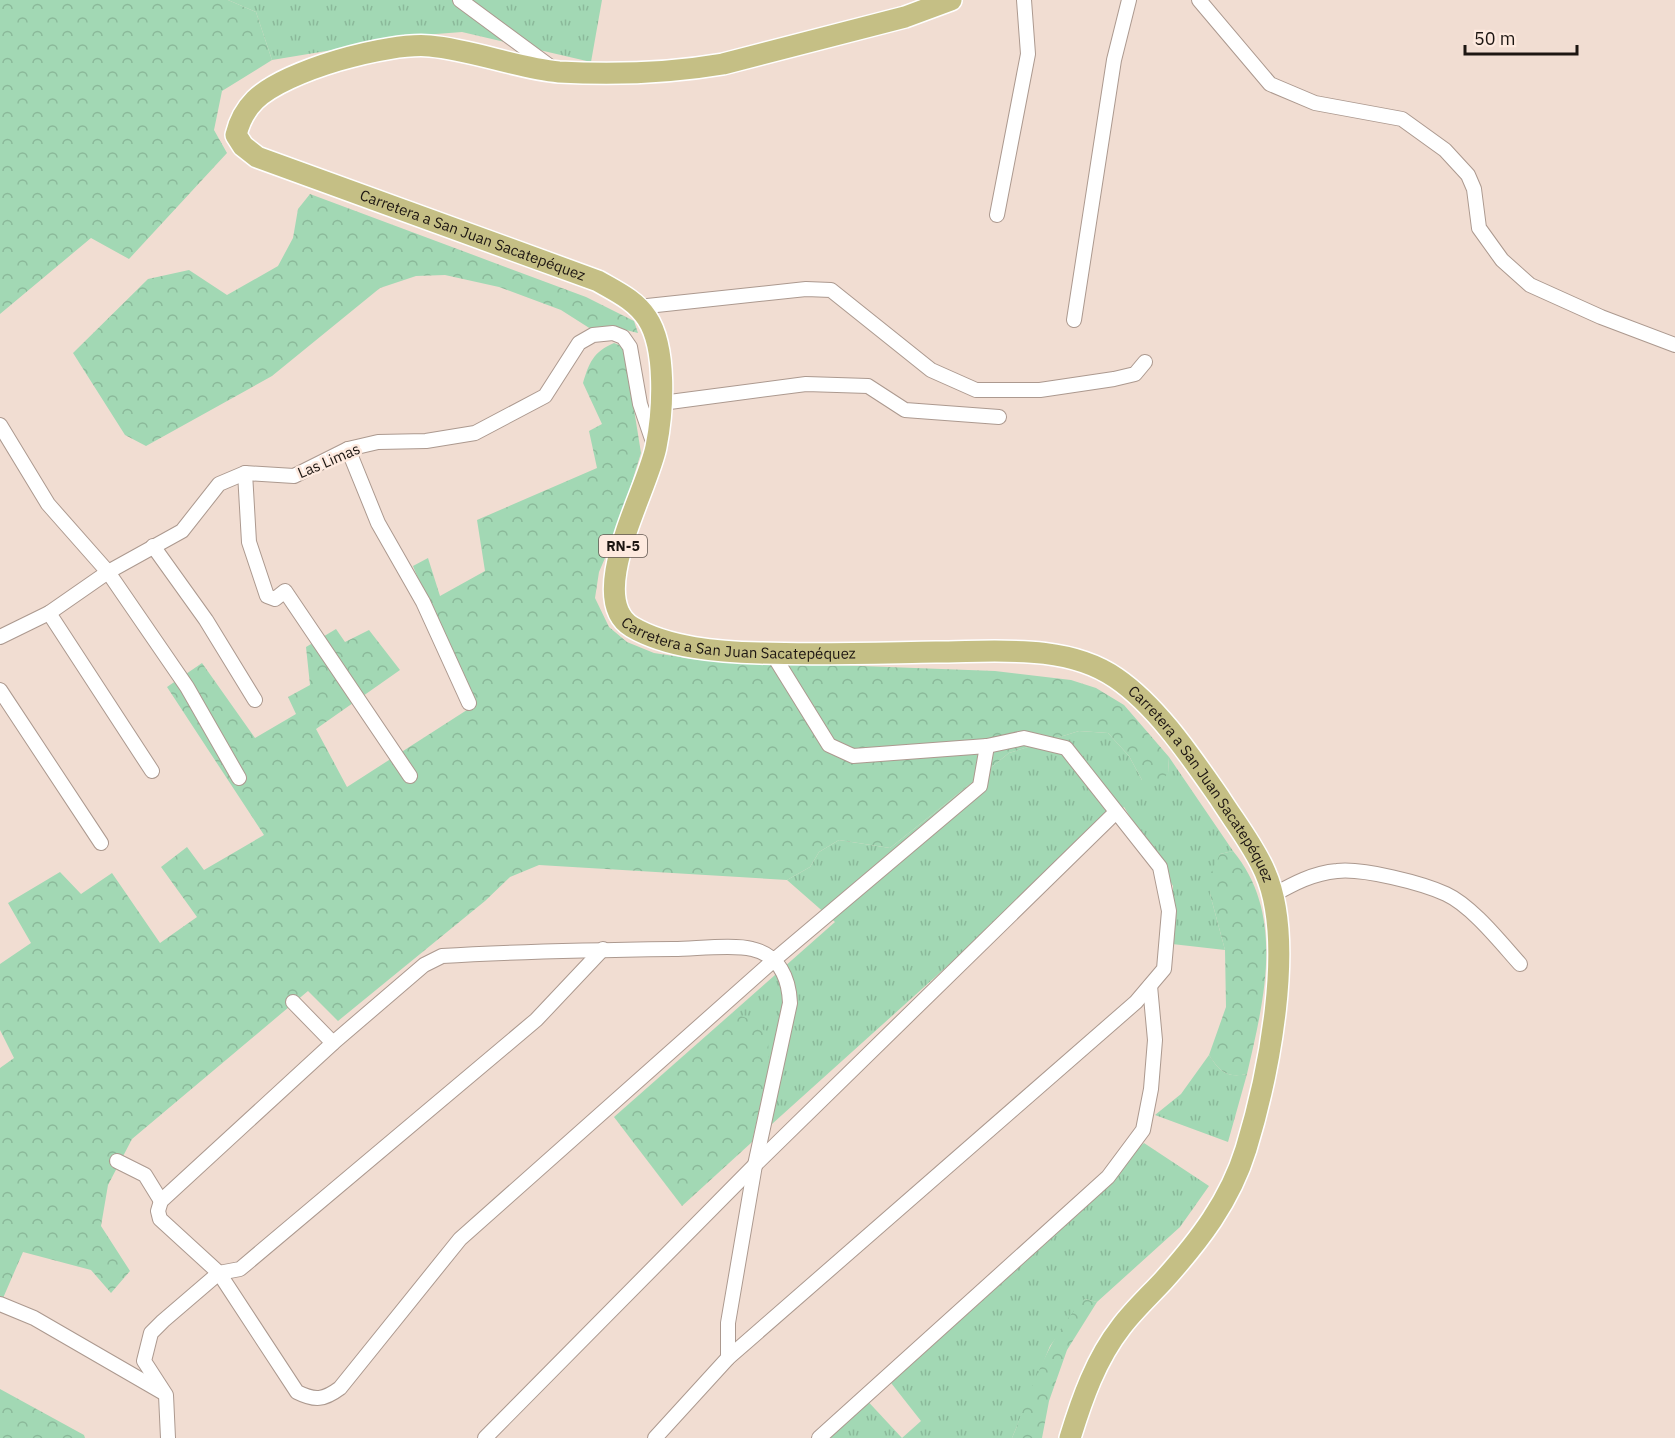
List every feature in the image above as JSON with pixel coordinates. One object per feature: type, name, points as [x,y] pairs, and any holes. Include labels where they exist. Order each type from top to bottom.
[{"type":"main road","name":"Carretera a San Juan Sacatepéquez","points":[[951,0],[905,16],[723,64],[694,69],[606,73],[556,71],[429,46],[365,53],[284,80],[246,110],[236,135],[243,147],[256,157],[598,281],[627,297],[638,307],[649,321],[657,339],[662,403],[656,450],[613,576],[613,595],[618,613],[629,625],[678,643],[704,648],[772,653],[1029,652],[1068,658],[1114,676],[1132,691],[1183,747],[1226,808],[1265,871],[1273,895],[1278,959],[1270,1040],[1246,1147],[1232,1187],[1195,1245],[1123,1324],[1101,1356],[1070,1438]]},
{"type":"street","points":[[460,0],[556,71]]},
{"type":"street","points":[[997,215],[1028,54],[1024,0]]},
{"type":"street","points":[[1074,320],[1114,60],[1129,0]]},
{"type":"street","points":[[1199,0],[1270,84],[1315,103],[1402,119],[1445,150],[1468,175],[1474,189],[1479,228],[1502,260],[1530,285],[1601,317],[1675,345]]},
{"type":"street","points":[[638,307],[806,289],[831,290],[931,370],[976,390],[1041,390],[1114,379],[1135,374],[1145,362]]},
{"type":"street","name":"Las Limas","points":[[0,637],[49,613],[108,572],[182,531],[219,484],[245,473],[294,476],[348,449],[378,442],[426,441],[475,433],[545,396],[579,343],[593,335],[613,333],[623,337],[630,347],[640,404],[656,450]]},
{"type":"street","points":[[662,403],[806,384],[868,386],[904,410],[999,417]]},
{"type":"street","points":[[0,425],[48,504],[108,572],[187,687],[239,778]]},
{"type":"street","points":[[348,449],[378,523],[423,602],[470,703]]},
{"type":"street","points":[[245,473],[249,542],[267,596],[274,599],[285,591],[410,776]]},
{"type":"street","points":[[153,546],[206,620],[255,700]]},
{"type":"street","points":[[49,613],[152,771]]},
{"type":"street","points":[[655,1438],[728,1358],[958,1160],[1136,1002],[1164,969],[1169,911],[1160,867],[1115,813],[1066,748],[1024,738],[987,746],[853,756],[829,745],[772,653]]},
{"type":"street","points":[[0,690],[100,843]]},
{"type":"street","points":[[728,1358],[728,1323],[755,1165],[790,1004],[789,984],[774,960],[752,949],[603,950],[442,956],[424,965],[333,1043],[161,1201],[158,1211],[160,1219],[219,1273],[297,1392],[319,1400],[330,1396],[340,1388],[460,1239],[774,960],[980,786],[987,746]]},
{"type":"street","points":[[485,1438],[755,1165],[1115,813]]},
{"type":"street","points":[[1273,895],[1303,878],[1338,870],[1390,877],[1447,895],[1486,926],[1520,964]]},
{"type":"street","points":[[168,1438],[166,1395],[144,1361],[151,1333],[219,1273],[240,1269],[536,1020],[603,950]]},
{"type":"street","points":[[819,1438],[1108,1177],[1143,1130],[1151,1089],[1155,1040],[1150,986]]},
{"type":"street","points":[[293,1002],[333,1043]]},
{"type":"street","points":[[117,1161],[145,1175],[161,1201]]},
{"type":"street","points":[[0,1304],[34,1318],[166,1395]]},
{"type":"green space","points":[[0,0],[228,0],[256,12],[272,60],[222,91],[214,130],[227,153],[129,259],[91,238],[0,314]]},
{"type":"green space","points":[[228,0],[602,0],[591,62],[462,32],[423,35],[272,60],[256,12]]},
{"type":"green space","points":[[310,194],[586,297],[634,321],[638,333],[610,326],[594,331],[561,310],[499,287],[445,275],[416,276],[380,288],[272,376],[146,446],[125,435],[73,353],[148,279],[189,270],[227,295],[278,266],[293,238],[298,209]]},
{"type":"green space","points":[[614,343],[624,347],[641,453],[617,530],[599,572],[595,598],[609,627],[627,642],[654,653],[700,660],[995,671],[1071,680],[1096,688],[1124,705],[1169,757],[1168,773],[1160,783],[1142,780],[1129,756],[1108,733],[1079,731],[1009,753],[890,848],[839,840],[819,852],[810,867],[787,880],[539,865],[510,877],[485,901],[338,1021],[308,991],[132,1139],[108,1185],[101,1226],[130,1271],[111,1293],[91,1270],[23,1252],[0,1305],[0,1068],[14,1058],[0,1030],[0,964],[31,943],[8,903],[60,872],[81,894],[112,873],[160,943],[197,917],[161,867],[187,847],[204,870],[264,835],[167,687],[202,663],[255,738],[296,714],[288,697],[310,685],[306,647],[336,629],[345,642],[369,630],[400,670],[316,729],[347,787],[470,708],[413,566],[428,558],[440,596],[485,571],[477,520],[597,468],[589,431],[602,424],[583,383],[593,359],[601,350]]},
{"type":"green space","points":[[1079,731],[1108,733],[1129,756],[1142,780],[1168,773],[1169,757],[1233,851],[1220,854],[1210,894],[1225,950],[1172,944],[1173,886],[1124,807],[752,1142],[769,1066],[732,1013],[835,922],[787,880],[810,867],[819,852],[839,840],[890,848],[1009,753]]},
{"type":"green space","points":[[1233,851],[1250,876],[1260,902],[1265,930],[1266,959],[1264,988],[1247,1074],[1240,1075],[1229,1074],[1221,1070],[1209,1055],[1226,1007],[1225,950],[1210,894],[1211,873],[1220,854]]},
{"type":"green space","points":[[732,1013],[758,1022],[768,1037],[769,1066],[752,1142],[682,1206],[614,1117]]},
{"type":"green space","points":[[1209,1055],[1221,1070],[1229,1074],[1247,1074],[1228,1142],[1155,1115],[1181,1094]]},
{"type":"green space","points":[[1144,1143],[1209,1186],[1180,1227],[1097,1302],[1085,1299],[1050,1346],[1012,1438],[902,1438],[921,1421],[884,1374]]},
{"type":"green space","points":[[1085,1299],[1097,1302],[1067,1350],[1049,1401],[1042,1438],[1012,1438],[1050,1347],[1060,1330]]},
{"type":"green space","points":[[0,1389],[84,1435],[85,1438],[0,1438]]},
{"type":"green space","points":[[862,1395],[902,1438],[817,1438]]}]
